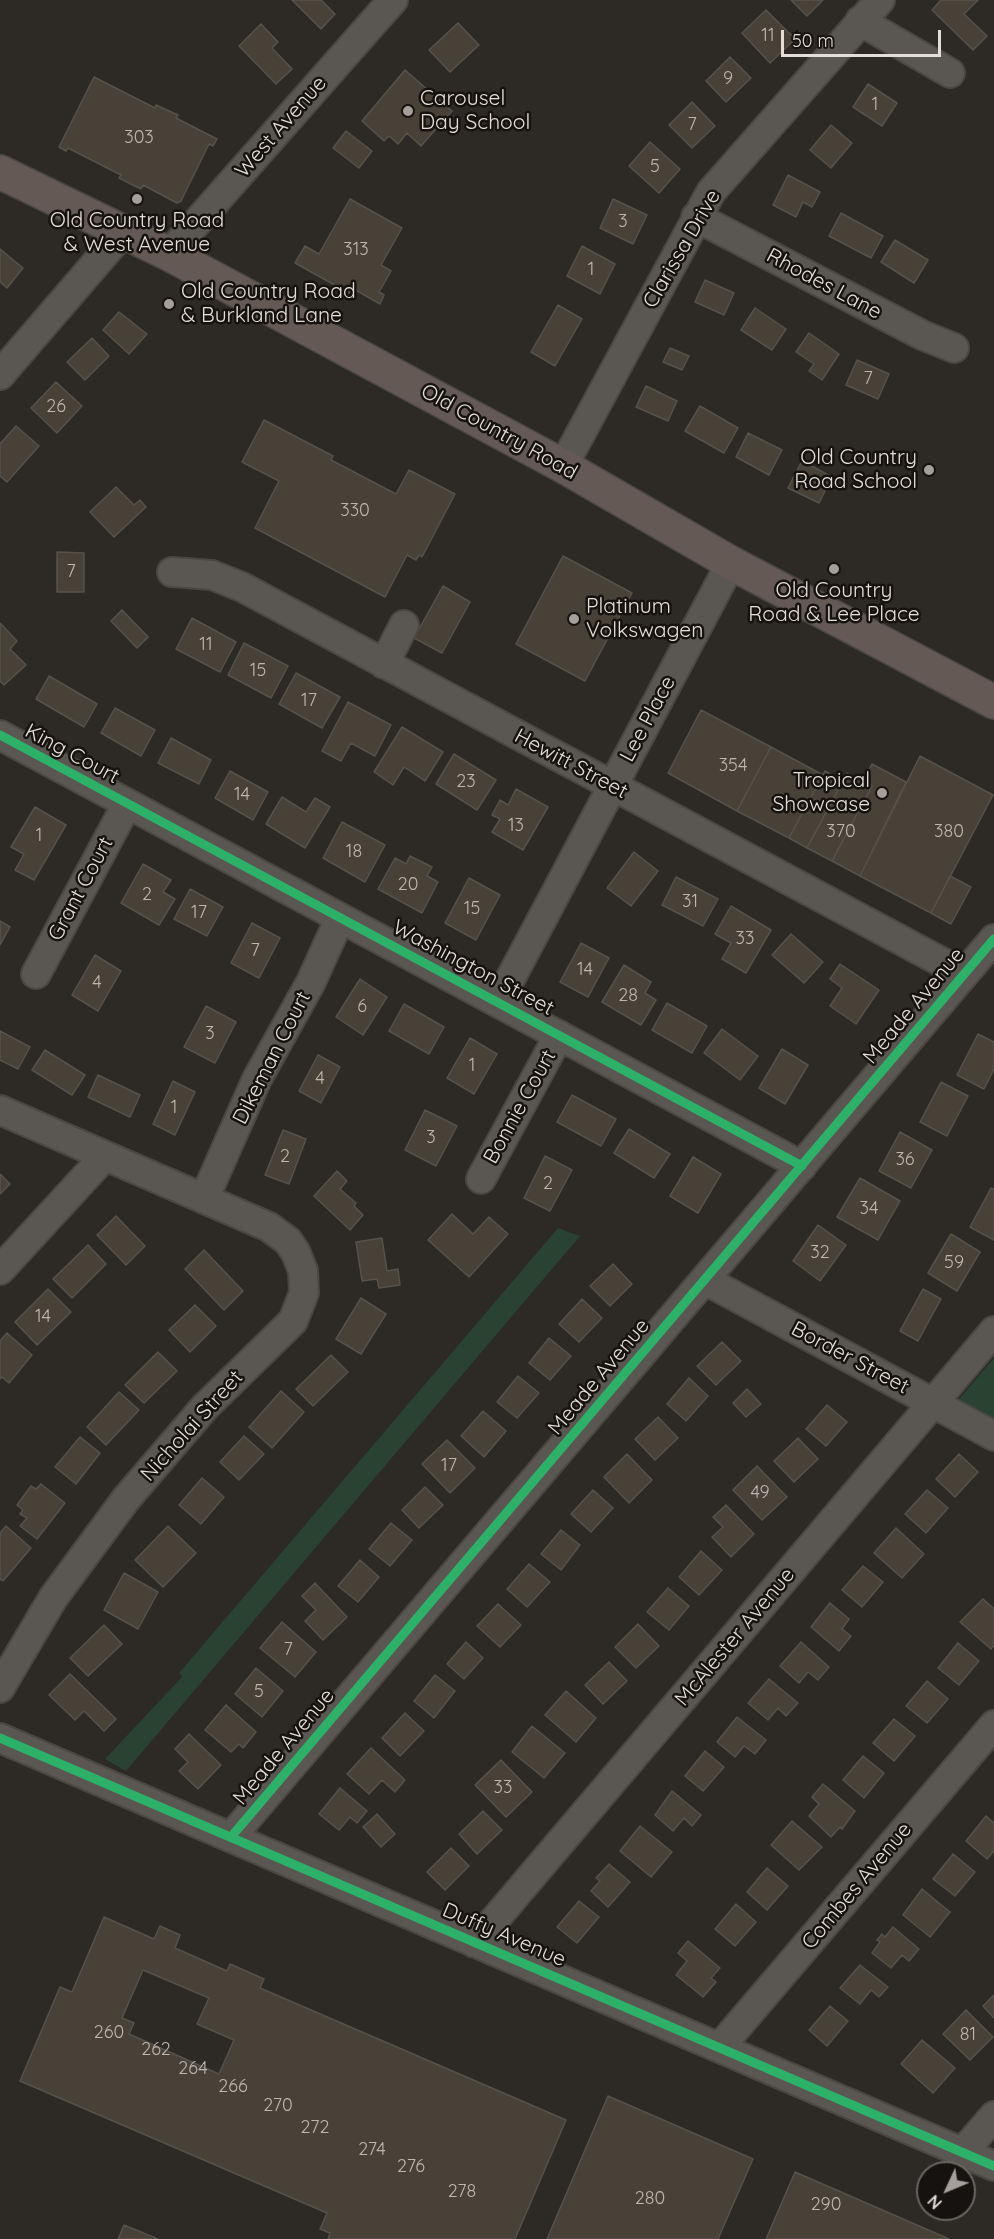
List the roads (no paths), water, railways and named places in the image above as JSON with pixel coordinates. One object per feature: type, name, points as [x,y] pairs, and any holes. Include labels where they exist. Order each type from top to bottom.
[{"type":"main road","name":"Old Country Road","points":[[0,172],[169,254],[563,466],[731,562],[994,702]]},
{"type":"street","name":"West Avenue","points":[[169,254],[393,0]]},
{"type":"street","name":"Clarissa Drive","points":[[563,466],[711,192],[880,0]]},
{"type":"street","points":[[861,21],[950,73]]},
{"type":"street","name":"Rhodes Lane","points":[[696,217],[922,335],[954,348]]},
{"type":"street","points":[[0,375],[123,232]]},
{"type":"street","name":"Lee Place","points":[[498,1002],[731,562]]},
{"type":"street","name":"Hewitt Street","points":[[172,572],[194,572],[229,580],[964,974]]},
{"type":"street","points":[[384,664],[404,625]]},
{"type":"street","name":"King Court","points":[[0,735],[127,804]]},
{"type":"street","name":"Washington Street","points":[[127,804],[801,1166]]},
{"type":"street","name":"Grant Court","points":[[36,974],[127,804]]},
{"type":"street","name":"Dikeman Court","points":[[204,1199],[257,1079],[311,982],[340,918]]},
{"type":"street","name":"Meade Avenue","points":[[231,1837],[994,939]]},
{"type":"street","name":"Bonnie Court","points":[[480,1179],[559,1035]]},
{"type":"street","name":"Nicholai Street","points":[[0,1110],[269,1227],[288,1241],[303,1271],[304,1293],[293,1321],[204,1408],[126,1499],[53,1598],[0,1688]]},
{"type":"street","points":[[0,1270],[105,1156]]},
{"type":"street","name":"Border Street","points":[[705,1280],[994,1436]]},
{"type":"street","name":"McAlester Avenue","points":[[476,1943],[994,1330]]},
{"type":"street","name":"Combes Avenue","points":[[720,2047],[994,1725]]},
{"type":"street","name":"Duffy Avenue","points":[[0,1738],[994,2166]]},
{"type":"street","points":[[963,2152],[994,2116]]},
{"type":"place","name":"Carousel Day School","points":[[408,111]]},
{"type":"place","name":"Old Country Road & West Avenue","points":[[137,199]]},
{"type":"place","name":"Old Country Road & Burkland Lane","points":[[169,304]]},
{"type":"place","name":"Old Country Road School","points":[[929,470]]},
{"type":"place","name":"Old Country Road & Lee Place","points":[[834,569]]},
{"type":"place","name":"Platinum Volkswagen","points":[[574,619]]},
{"type":"place","name":"Tropical Showcase","points":[[882,793]]}]
